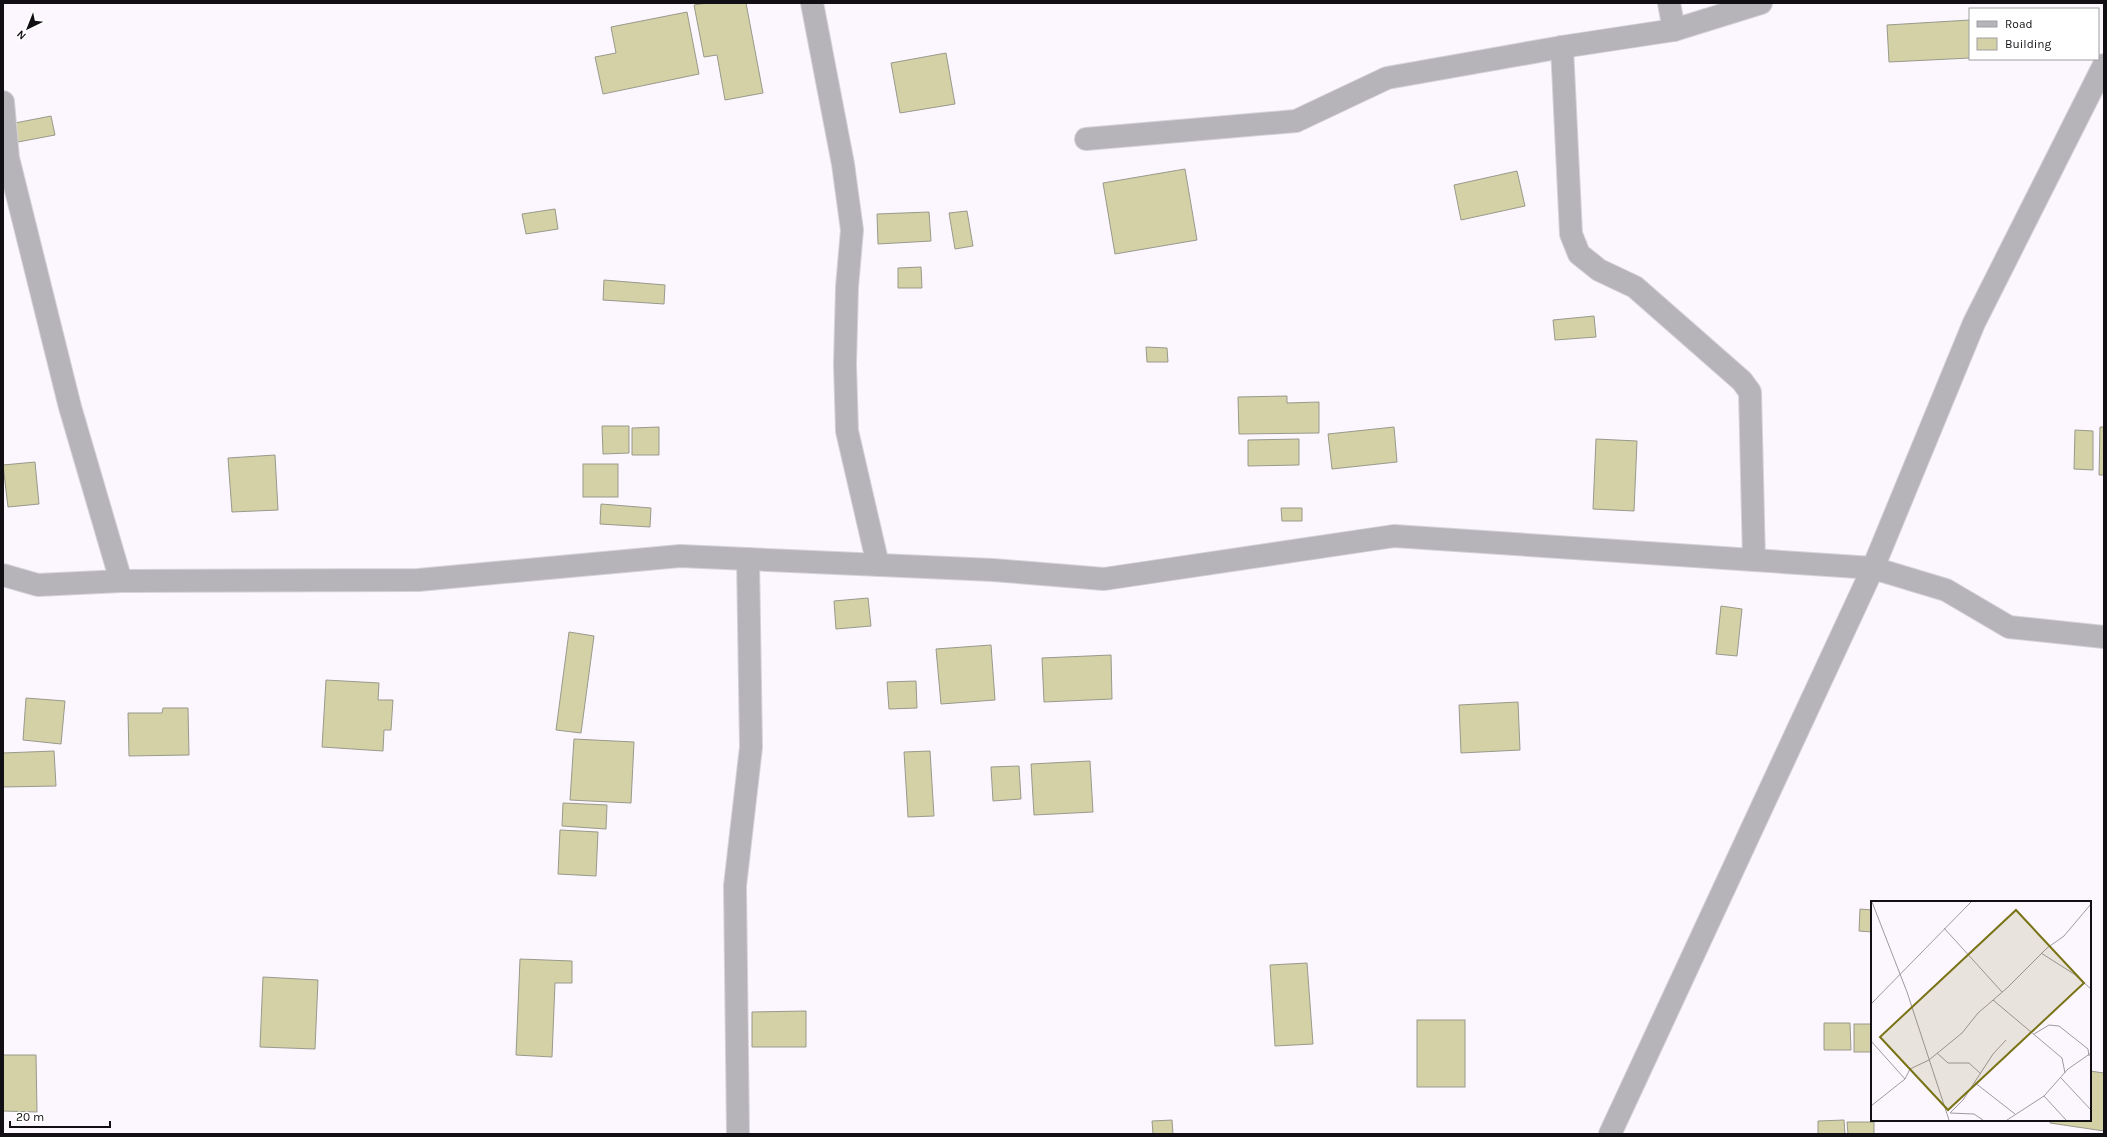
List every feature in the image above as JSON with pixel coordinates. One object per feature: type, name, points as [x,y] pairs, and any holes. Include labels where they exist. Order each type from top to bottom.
[{"type":"street","points":[[812,3],[843,164],[852,230],[845,356],[846,431],[878,565]]},
{"type":"street","points":[[1669,3],[1674,30]]},
{"type":"street","points":[[1086,139],[1296,121],[1387,78],[1562,47],[1674,30],[1761,3]]},
{"type":"street","points":[[1562,47],[1571,234],[1579,254],[1599,270],[1635,287],[1742,381],[1750,392],[1754,560]]},
{"type":"street","points":[[1610,1134],[1873,568],[1974,323],[2104,65]]},
{"type":"street","points":[[3,102],[8,158],[70,407],[121,581]]},
{"type":"street","points":[[3,575],[38,585],[121,581],[418,580],[680,556],[993,570],[1104,579],[1394,536],[1873,568],[1946,590],[2009,627],[2104,637]]},
{"type":"street","points":[[738,1134],[735,886],[751,747],[748,559]]},
{"type":"building","points":[[707,3],[746,3],[763,93],[725,100],[717,55],[704,57],[694,5]]},
{"type":"building","points":[[687,12],[699,74],[603,94],[595,57],[616,53],[611,27]]},
{"type":"building","points":[[1969,20],[1969,58],[1889,62],[1887,25]]},
{"type":"building","points":[[946,53],[955,104],[900,113],[891,63]]},
{"type":"building","points":[[51,116],[55,135],[18,142],[15,123]]},
{"type":"building","points":[[1185,169],[1197,240],[1115,254],[1103,183]]},
{"type":"building","points":[[1517,171],[1525,206],[1461,220],[1454,185]]},
{"type":"building","points":[[555,209],[558,229],[526,234],[522,214]]},
{"type":"building","points":[[967,211],[973,246],[955,249],[949,213]]},
{"type":"building","points":[[929,212],[931,241],[878,244],[877,214]]},
{"type":"building","points":[[921,267],[922,288],[898,288],[898,268]]},
{"type":"building","points":[[604,280],[665,285],[664,304],[603,300]]},
{"type":"building","points":[[1594,316],[1596,337],[1555,340],[1553,320]]},
{"type":"building","points":[[1146,347],[1167,348],[1168,362],[1147,362]]},
{"type":"building","points":[[1287,396],[1287,403],[1319,402],[1319,433],[1239,434],[1238,397]]},
{"type":"building","points":[[602,426],[629,426],[629,453],[603,454]]},
{"type":"building","points":[[659,427],[659,455],[632,455],[632,428]]},
{"type":"building","points":[[1394,427],[1397,462],[1332,469],[1328,434]]},
{"type":"building","points":[[2100,427],[2104,427],[2104,475],[2099,475]]},
{"type":"building","points":[[2075,430],[2093,431],[2093,470],[2074,469]]},
{"type":"building","points":[[1299,439],[1299,465],[1248,466],[1248,440]]},
{"type":"building","points":[[1596,439],[1637,441],[1634,511],[1593,509]]},
{"type":"building","points":[[275,455],[278,510],[232,512],[228,458]]},
{"type":"building","points":[[35,462],[39,504],[8,507],[3,465]]},
{"type":"building","points":[[583,464],[618,464],[618,497],[583,497]]},
{"type":"building","points":[[601,504],[651,508],[650,527],[600,524]]},
{"type":"building","points":[[1281,508],[1302,508],[1302,521],[1282,521]]},
{"type":"building","points":[[868,598],[871,626],[836,629],[834,601]]},
{"type":"building","points":[[1721,606],[1742,609],[1737,656],[1716,654]]},
{"type":"building","points":[[569,632],[594,636],[581,733],[556,730]]},
{"type":"building","points":[[991,645],[995,700],[941,704],[936,649]]},
{"type":"building","points":[[1111,655],[1112,699],[1044,702],[1042,658]]},
{"type":"building","points":[[326,680],[379,683],[378,700],[393,700],[391,730],[384,730],[383,751],[322,747]]},
{"type":"building","points":[[916,681],[917,708],[889,709],[887,682]]},
{"type":"building","points":[[26,698],[65,701],[61,744],[23,740]]},
{"type":"building","points":[[1518,702],[1520,750],[1461,753],[1459,705]]},
{"type":"building","points":[[163,708],[188,708],[189,755],[129,756],[128,713],[162,713]]},
{"type":"building","points":[[574,739],[634,742],[631,803],[570,800]]},
{"type":"building","points":[[54,751],[56,786],[3,787],[3,753]]},
{"type":"building","points":[[930,751],[934,816],[908,817],[904,752]]},
{"type":"building","points":[[1090,761],[1093,812],[1034,815],[1031,764]]},
{"type":"building","points":[[1019,766],[1021,799],[993,801],[991,767]]},
{"type":"building","points":[[563,803],[607,805],[606,829],[562,826]]},
{"type":"building","points":[[560,830],[598,832],[596,876],[558,874]]},
{"type":"building","points":[[1860,909],[1871,910],[1871,932],[1859,931]]},
{"type":"building","points":[[520,959],[572,961],[572,983],[555,983],[552,1057],[516,1055]]},
{"type":"building","points":[[1307,963],[1313,1044],[1275,1046],[1270,965]]},
{"type":"building","points":[[263,977],[318,980],[315,1049],[260,1047]]},
{"type":"building","points":[[806,1011],[806,1047],[752,1047],[752,1012]]},
{"type":"building","points":[[1417,1020],[1465,1020],[1465,1087],[1417,1087]]},
{"type":"building","points":[[1824,1023],[1850,1023],[1851,1050],[1824,1050]]},
{"type":"building","points":[[1854,1024],[1871,1024],[1871,1052],[1854,1052]]},
{"type":"building","points":[[3,1055],[36,1055],[37,1112],[3,1111]]},
{"type":"building","points":[[2091,1071],[2104,1073],[2104,1131],[2050,1123],[2051,1121],[2091,1121]]},
{"type":"building","points":[[1172,1120],[1173,1134],[1153,1134],[1152,1121]]},
{"type":"building","points":[[1844,1120],[1845,1134],[1818,1134],[1818,1121]]},
{"type":"building","points":[[1847,1122],[1874,1122],[1874,1134],[1848,1134]]}]
